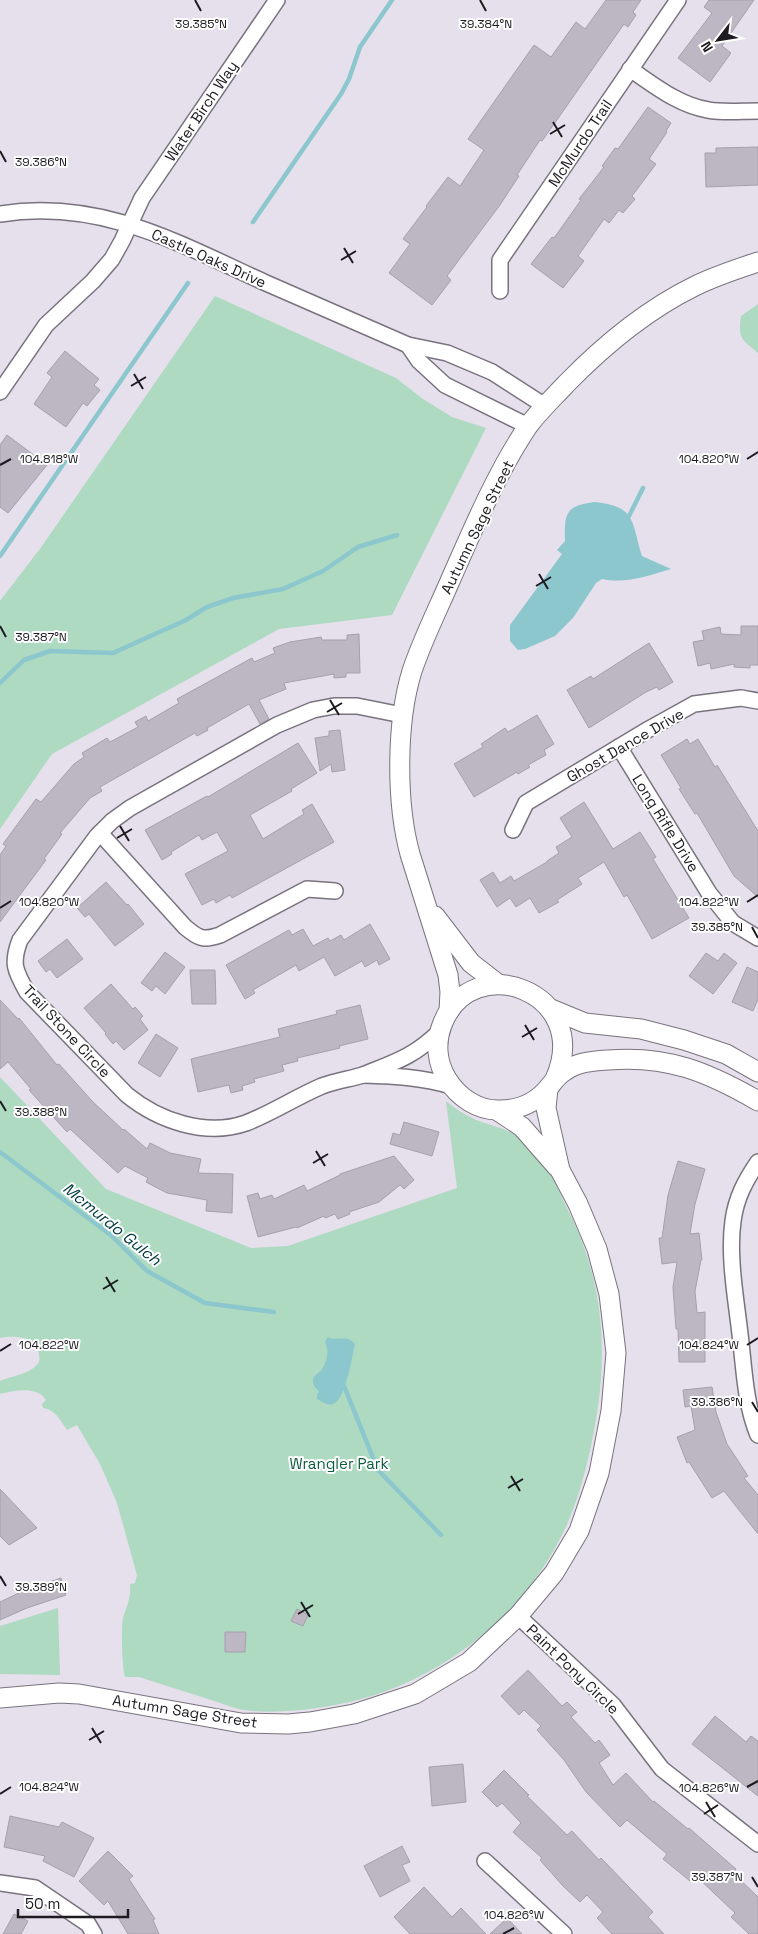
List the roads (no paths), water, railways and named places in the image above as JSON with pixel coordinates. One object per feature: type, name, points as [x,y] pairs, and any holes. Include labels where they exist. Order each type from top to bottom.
[{"type":"street","name":"Water Birch Way","points":[[0,391],[46,325],[93,281],[112,259],[142,198],[277,0]]},
{"type":"street","name":"McMurdo Trail","points":[[500,291],[500,260],[678,0]]},
{"type":"street","points":[[630,69],[672,97],[689,105],[723,112],[758,111]]},
{"type":"street","name":"Castle Oaks Drive","points":[[0,214],[40,210],[69,211],[86,213],[130,224],[196,251],[408,345],[447,353],[492,372],[545,406]]},
{"type":"street","name":"Autumn Sage Street","points":[[449,1011],[450,992],[448,974],[404,834],[401,812],[402,715],[412,672],[428,630],[496,482],[528,426],[545,406],[583,367],[616,338],[659,307],[695,286],[758,262]]},
{"type":"street","name":"Castle Oaks Drive","points":[[408,345],[419,361],[446,385],[528,426]]},
{"type":"street","name":"Ghost Dance Drive","points":[[513,830],[526,803],[694,704],[741,698],[758,701]]},
{"type":"street","name":"Trail Stone Circle","points":[[402,715],[357,706],[334,706],[314,710],[277,725],[130,808],[100,832],[20,940],[14,956],[17,974],[27,992],[127,1095],[143,1108],[164,1118],[189,1126],[222,1127],[245,1123],[324,1086],[363,1075],[413,1054],[425,1046],[440,1031]]},
{"type":"street","name":"Long Rifle Drive","points":[[619,747],[709,893],[733,923],[758,938]]},
{"type":"street","points":[[100,832],[185,927],[198,937],[210,938],[220,935],[307,889],[336,891]]},
{"type":"street","name":"Autumn Sage Street","points":[[428,907],[471,963],[498,984]]},
{"type":"street","points":[[552,1084],[562,1063],[564,1044],[562,1031],[550,1009],[542,1000],[527,991],[510,985],[498,984],[484,986],[470,992],[449,1011],[440,1031],[438,1045],[439,1060],[451,1086],[472,1104],[498,1111],[526,1105],[538,1098],[552,1084],[564,1071],[585,1062],[627,1058],[674,1064],[699,1071],[726,1082],[758,1101]]},
{"type":"street","points":[[550,1009],[585,1023],[641,1029],[684,1040],[726,1054],[758,1072]]},
{"type":"street","name":"Trail Stone Circle","points":[[363,1075],[413,1077],[451,1086]]},
{"type":"street","name":"Autumn Sage Street","points":[[552,1084],[546,1108],[560,1170]]},
{"type":"street","name":"Autumn Sage Street","points":[[0,1698],[59,1693],[79,1694],[241,1723],[288,1724],[333,1719],[388,1704],[415,1694],[469,1662],[518,1616],[554,1573],[579,1531],[599,1473],[611,1411],[616,1353],[609,1294],[597,1248],[578,1204],[560,1170],[522,1126],[498,1111]]},
{"type":"street","points":[[758,1162],[740,1193],[733,1222],[732,1239],[735,1287],[747,1389],[758,1435]]},
{"type":"street","name":"Paint Pony Circle","points":[[518,1616],[613,1705],[662,1769],[758,1844]]},
{"type":"street","points":[[485,1861],[564,1934]]},
{"type":"street","points":[[0,1883],[35,1888],[88,1924],[94,1934]]},
{"type":"water","points":[[594,502],[618,507],[625,512],[633,525],[642,556],[671,569],[628,580],[602,579],[596,583],[573,618],[555,636],[525,649],[518,650],[510,641],[510,625],[562,554],[557,550],[565,541],[565,524],[569,512],[578,506]]},
{"type":"water","points":[[328,1337],[348,1339],[355,1344],[342,1393],[335,1403],[326,1404],[317,1399],[319,1392],[313,1382],[326,1363],[327,1352],[325,1342]]},
{"type":"waterway","points":[[253,222],[341,94],[349,79],[360,47],[392,0]]},
{"type":"waterway","points":[[0,556],[188,283]]},
{"type":"waterway","points":[[629,516],[643,488]]},
{"type":"waterway","points":[[0,683],[24,660],[50,651],[113,653],[186,620],[207,607],[233,598],[283,589],[323,571],[358,547],[397,535]]},
{"type":"waterway","name":"Mcmurdo Gulch","points":[[0,1152],[112,1236],[147,1271],[205,1303],[274,1312]]},
{"type":"waterway","name":"Mcmurdo Gulch","points":[[344,1386],[378,1470],[441,1535]]},
{"type":"park label","name":"Wrangler Park","points":[[339,1463]]}]
